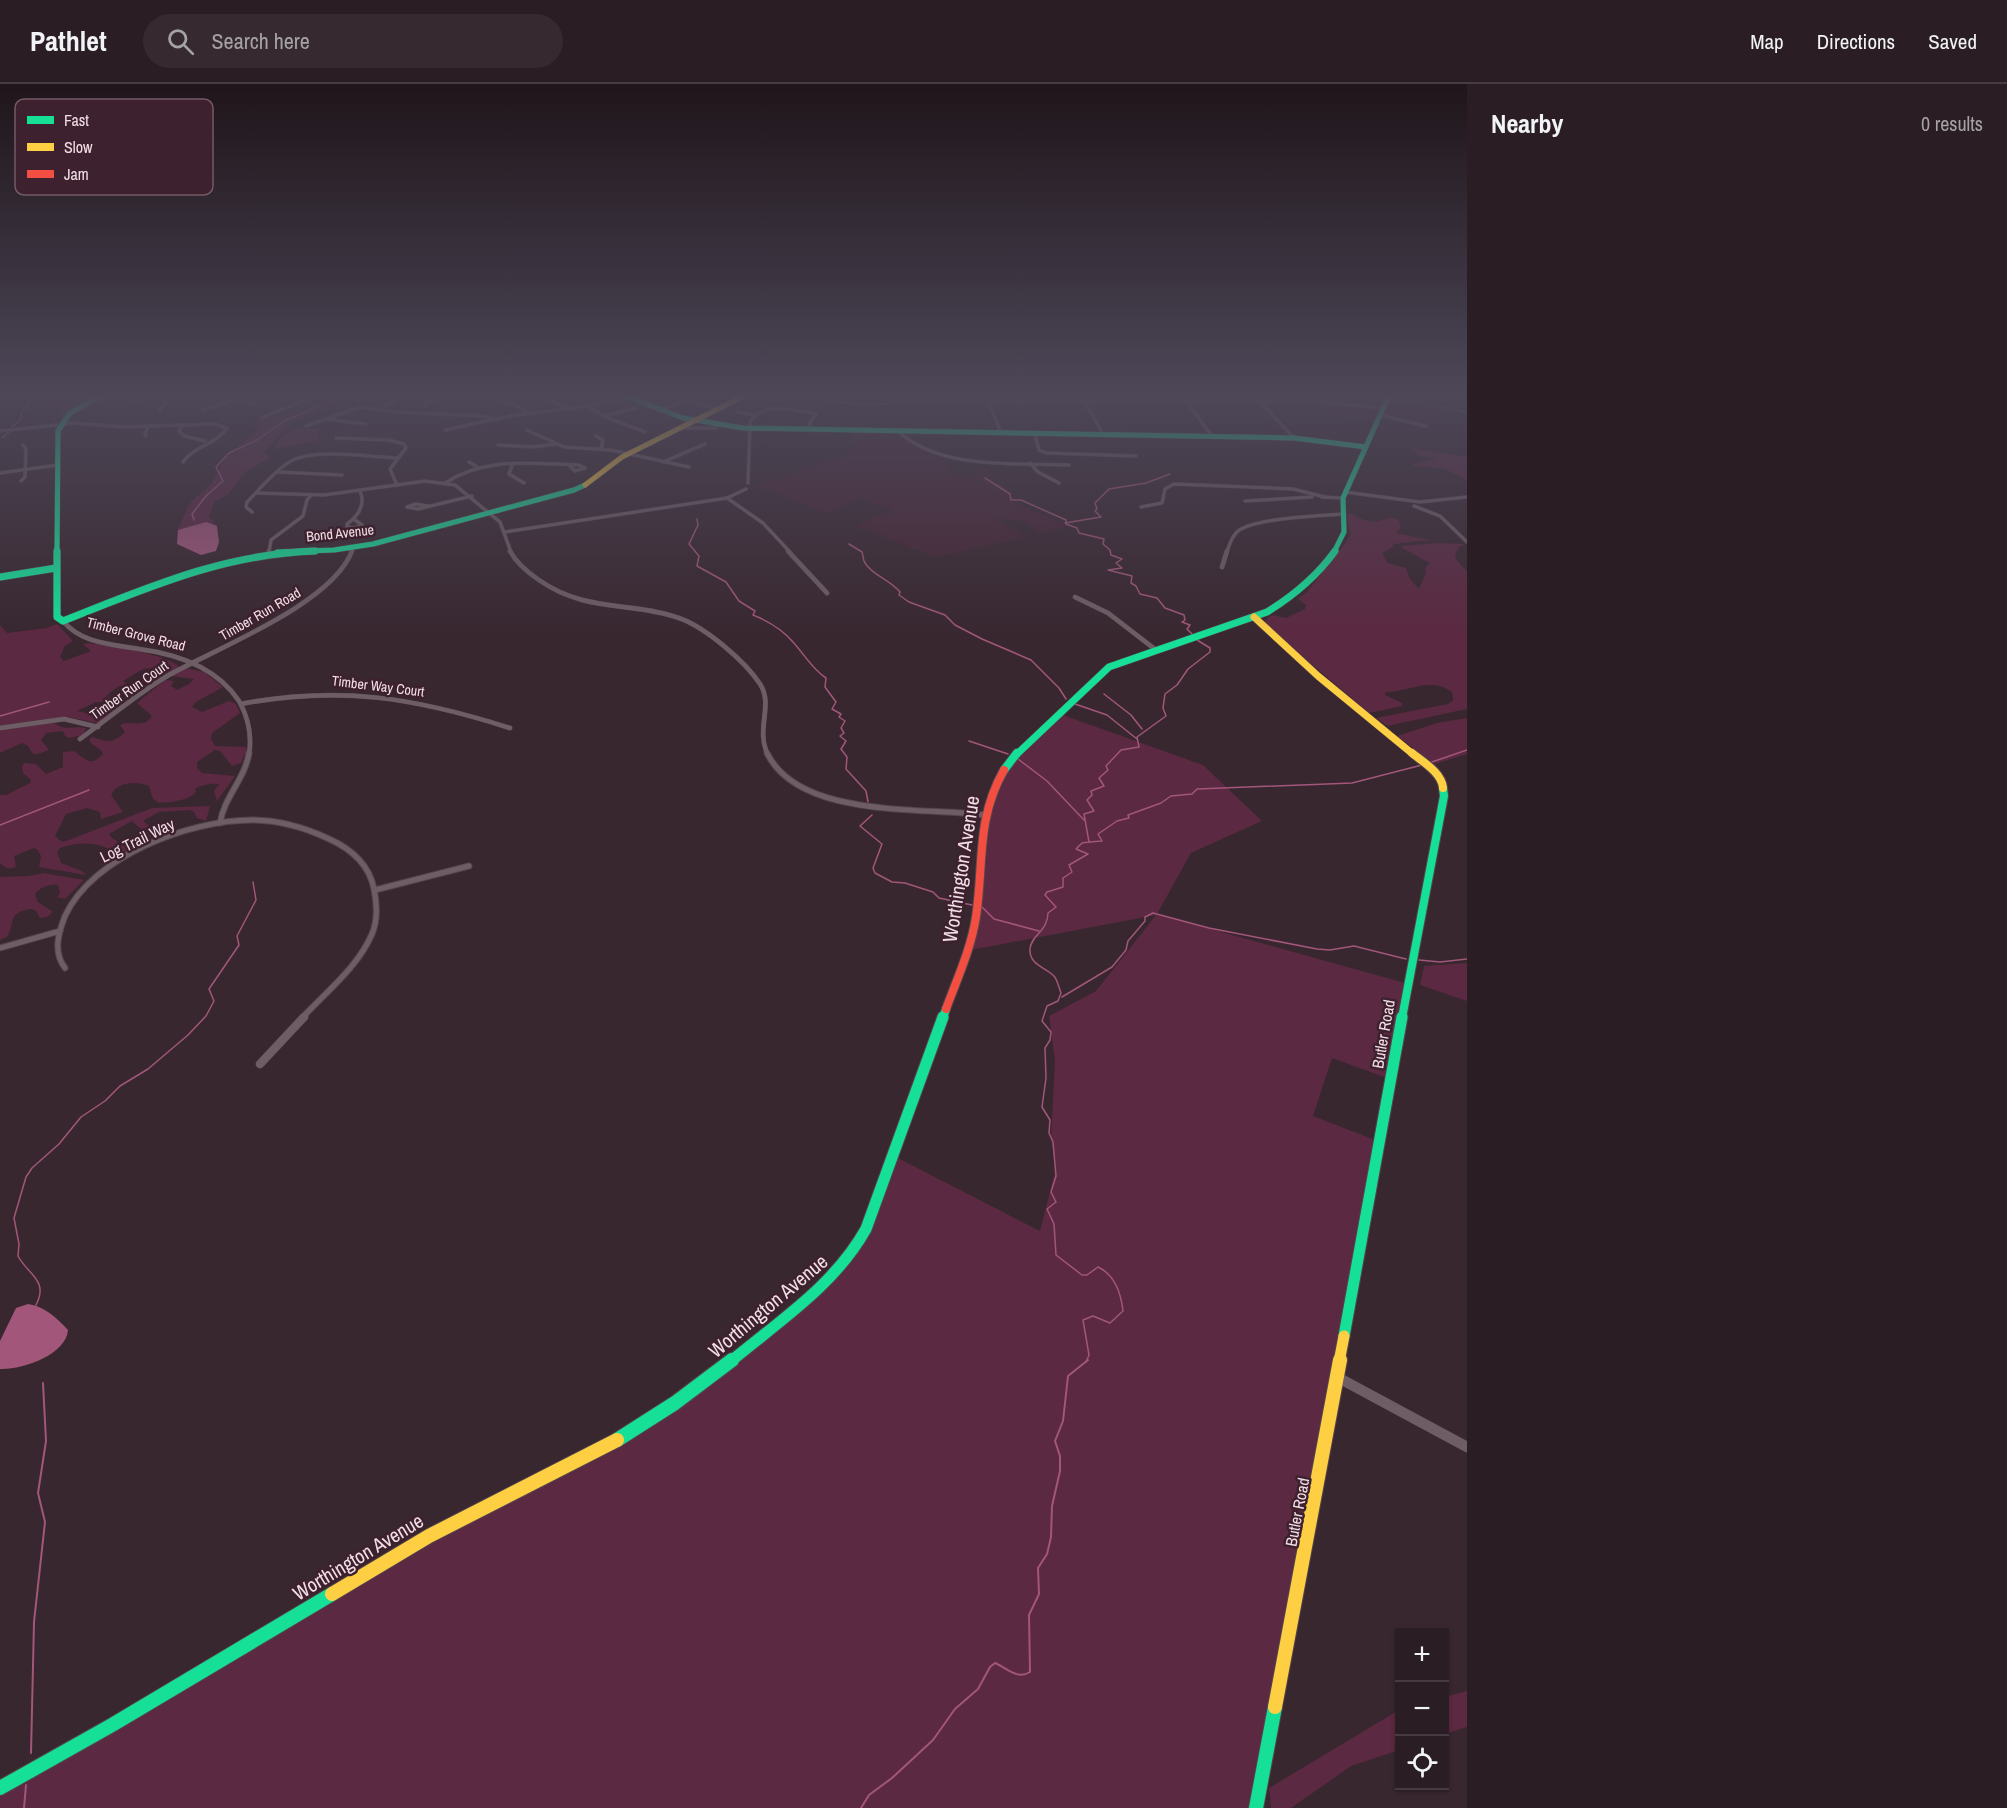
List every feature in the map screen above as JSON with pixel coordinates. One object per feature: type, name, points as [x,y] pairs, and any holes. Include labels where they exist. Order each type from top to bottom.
[{"type":"main road","name":"Timber Grove Road","points":[[57,476],[57,615],[63,621]]},
{"type":"main road","name":"Bond Avenue","points":[[63,621],[190,571],[269,553],[353,547],[389,540],[578,489],[596,476]]},
{"type":"main road","points":[[1254,617],[1274,609],[1290,598],[1336,550],[1343,537],[1344,495],[1353,476]]},
{"type":"main road","points":[[0,577],[56,568]]},
{"type":"main road","name":"Worthington Avenue","points":[[0,1788],[94,1736],[429,1536],[634,1431],[692,1393],[834,1277],[855,1251],[866,1229],[972,939],[977,909],[984,815],[990,791],[999,774],[1017,753],[1105,670],[1254,617]]},
{"type":"main road","name":"Butler Road","points":[[1254,617],[1312,670],[1429,767],[1440,778],[1444,789],[1321,1470],[1256,1808]]},
{"type":"street","points":[[21,481],[25,476]]},
{"type":"street","points":[[252,512],[246,504],[273,476]]},
{"type":"street","points":[[393,476],[397,485]]},
{"type":"street","points":[[445,483],[454,476]]},
{"type":"street","points":[[513,476],[524,483]]},
{"type":"street","points":[[748,476],[748,483]]},
{"type":"street","points":[[1047,476],[1059,483]]},
{"type":"street","points":[[256,493],[311,495],[424,482],[445,483],[462,488],[500,522],[516,560],[553,589],[599,605],[659,613],[684,621],[704,633],[755,675],[764,688],[766,699],[762,724],[763,743],[775,764],[798,782],[830,798],[872,809],[954,811],[984,815]]},
{"type":"street","points":[[1141,507],[1162,503],[1162,492],[1166,486],[1174,484],[1286,489],[1325,496]]},
{"type":"street","points":[[505,532],[727,498],[746,489]]},
{"type":"street","points":[[355,520],[364,500],[360,491]]},
{"type":"street","points":[[269,553],[271,540],[303,516],[307,500],[311,495]]},
{"type":"street","points":[[1245,501],[1344,495],[1435,504],[1467,497]]},
{"type":"street","points":[[428,506],[416,504],[407,507],[415,510],[472,496]]},
{"type":"street","points":[[727,498],[758,518],[826,593]]},
{"type":"street","points":[[1402,502],[1437,514],[1467,542]]},
{"type":"street","points":[[1222,567],[1236,533],[1242,528],[1262,523],[1342,514]]},
{"type":"street","name":"Timber Run Road","points":[[193,663],[260,629],[304,602],[331,579],[350,555],[353,547]]},
{"type":"street","points":[[1075,597],[1108,613],[1156,650]]},
{"type":"street","name":"Timber Grove Road","points":[[63,621],[71,630],[93,640],[160,652],[193,663],[224,682],[241,704],[250,739],[250,752],[245,768],[223,804],[220,823]]},
{"type":"street","name":"Timber Run Court","points":[[80,739],[168,676],[193,663]]},
{"type":"street","name":"Timber Way Court","points":[[241,704],[287,694],[340,693],[442,707],[510,728]]},
{"type":"street","points":[[0,728],[64,719],[98,727]]},
{"type":"street","name":"Log Trail Way","points":[[65,968],[57,954],[60,931],[66,911],[74,897],[103,871],[161,840],[220,823],[264,821],[293,824],[338,843],[362,861],[369,872],[375,890],[376,922],[365,948],[260,1064]]},
{"type":"street","points":[[375,890],[469,866]]},
{"type":"street","points":[[0,948],[60,931]]},
{"type":"street","points":[[1336,1377],[1467,1447]]},
{"type":"shaded area","points":[[215,476],[242,476],[228,494],[214,502],[209,517],[217,526],[216,533],[182,540],[177,532],[189,504],[212,483]]},
{"type":"shaded area","points":[[784,476],[984,476],[1006,487],[1018,504],[1069,526],[1040,533],[1021,521],[998,519],[1025,537],[935,557],[856,526],[892,510],[861,499],[826,513],[757,486]]},
{"type":"shaded area","points":[[1350,513],[1363,520],[1371,521],[1398,519],[1401,527],[1396,533],[1430,540],[1394,544],[1382,553],[1388,563],[1406,568],[1410,579],[1419,589],[1426,573],[1425,568],[1430,563],[1402,546],[1436,543],[1466,544],[1459,547],[1455,555],[1457,561],[1467,571],[1467,709],[1387,726],[1376,718],[1448,704],[1453,700],[1452,692],[1444,687],[1428,685],[1386,692],[1385,695],[1402,703],[1402,706],[1369,713],[1268,627],[1265,621],[1270,616],[1286,618],[1305,609],[1306,605],[1298,599],[1307,592],[1347,541],[1350,534],[1347,514]]},
{"type":"shaded area","points":[[206,522],[217,526],[219,542],[216,551],[201,555],[177,544],[178,530]]},
{"type":"shaded area","points":[[57,624],[73,641],[65,646],[60,657],[64,661],[91,651],[83,644],[88,643],[153,655],[175,663],[180,668],[157,678],[152,677],[161,670],[160,667],[143,669],[123,681],[127,684],[145,686],[130,698],[127,696],[134,687],[125,685],[115,689],[106,697],[122,699],[127,703],[96,702],[77,711],[86,713],[113,709],[115,712],[97,723],[68,717],[0,726],[0,625],[7,633],[47,628]]},
{"type":"shaded area","points":[[186,668],[204,672],[223,687],[196,702],[192,707],[202,712],[229,701],[236,704],[240,713],[212,733],[211,739],[215,746],[245,747],[247,749],[241,763],[232,766],[220,751],[215,750],[197,762],[197,768],[202,773],[235,776],[217,801],[214,791],[219,784],[200,786],[195,789],[196,792],[193,795],[184,799],[159,803],[153,799],[149,786],[128,783],[118,787],[111,795],[123,812],[101,819],[100,812],[87,808],[66,814],[55,836],[62,842],[69,840],[152,808],[210,806],[206,821],[197,818],[194,812],[189,810],[159,812],[143,821],[156,831],[157,835],[150,837],[132,821],[109,834],[133,851],[117,860],[113,853],[100,845],[75,844],[60,848],[57,852],[61,863],[82,871],[86,875],[39,867],[41,856],[34,848],[14,856],[16,867],[8,868],[0,863],[0,795],[6,795],[30,783],[31,780],[23,773],[24,763],[36,764],[46,774],[63,767],[63,752],[74,751],[89,761],[99,758],[103,754],[89,740],[92,737],[106,741],[113,740],[125,732],[120,725],[148,720],[152,716],[137,703],[165,680],[174,681],[171,686],[177,690],[189,684],[194,679],[171,676]]},
{"type":"shaded area","points":[[1060,714],[1203,765],[1262,821],[1191,853],[1157,914],[1405,983],[1387,1078],[1332,1058],[1313,1116],[1375,1140],[1313,1488],[1251,1808],[0,1808],[0,1793],[398,1559],[672,1409],[844,1268],[896,1157],[1040,1231],[1056,1168],[1051,1138],[1055,1061],[1049,1016],[1096,991],[1156,915],[971,950],[988,811],[1002,773]]},
{"type":"shaded area","points":[[1467,718],[1467,754],[1435,764],[1397,736],[1437,723]]},
{"type":"shaded area","points":[[53,722],[65,728],[86,728],[83,735],[69,738],[63,731],[46,733],[41,740],[49,750],[38,754],[33,754],[28,746],[22,743],[0,753],[0,730]]},
{"type":"shaded area","points":[[44,873],[84,880],[65,899],[57,897],[60,893],[58,885],[40,890],[35,894],[38,902],[53,912],[47,917],[40,918],[32,909],[16,914],[8,936],[0,940],[0,877]]},
{"type":"shaded area","points":[[1467,963],[1467,1001],[1420,985],[1424,966]]},
{"type":"shaded area","points":[[28,1304],[45,1310],[59,1321],[68,1330],[65,1339],[60,1347],[42,1359],[20,1367],[0,1369],[0,1341],[16,1308]]},
{"type":"shaded area","points":[[1467,1691],[1467,1727],[1449,1733],[1449,1696]]},
{"type":"shaded area","points":[[1395,1712],[1395,1751],[1351,1766],[1291,1808],[1271,1808],[1269,1788]]},
{"type":"waterway","points":[[194,520],[192,514],[206,496],[223,481],[221,476]]},
{"type":"waterway","points":[[1066,523],[1101,517],[1095,511],[1097,509],[1095,503],[1109,489],[1146,483],[1163,476]]},
{"type":"waterway","points":[[985,478],[1010,494],[1011,500],[1021,500],[1066,520],[1066,523]]},
{"type":"waterway","points":[[697,519],[698,525],[689,544],[699,556],[697,566],[726,582],[739,601],[755,611],[753,615],[784,633],[812,666],[826,678],[825,687],[836,702],[832,709],[841,714],[839,717],[845,721],[841,728],[844,733],[840,736],[846,741],[841,749],[847,757],[846,769],[866,791],[868,802]]},
{"type":"waterway","points":[[1066,523],[1077,528],[1079,533],[1104,539],[1103,544],[1110,550],[1111,555],[1122,559],[1116,563],[1122,568],[1108,570],[1132,576],[1131,583],[1136,586],[1140,594],[1157,598],[1165,608],[1184,615],[1185,620],[1182,622],[1190,625],[1187,629],[1192,634]]},
{"type":"waterway","points":[[849,544],[862,552],[867,565],[896,588],[900,592],[899,595],[909,602],[945,615],[955,625],[982,639],[1031,660],[1059,688],[1066,699]]},
{"type":"waterway","points":[[1089,842],[1084,814],[1094,811],[1087,800],[1092,795],[1091,791],[1104,786],[1099,778],[1108,770],[1106,766],[1121,750],[1139,747],[1137,737],[1166,716],[1163,708],[1165,694],[1177,685],[1188,669],[1210,652],[1210,648],[1197,640]]},
{"type":"waterway","points":[[1104,694],[1131,715],[1142,729]]},
{"type":"waterway","points":[[0,716],[49,702]]},
{"type":"waterway","points":[[1075,704],[1107,715],[1137,739]]},
{"type":"waterway","points":[[969,741],[1008,754]]},
{"type":"waterway","points":[[1429,763],[1467,750]]},
{"type":"waterway","points":[[1018,759],[1047,781],[1084,820]]},
{"type":"waterway","points":[[1089,842],[1102,841],[1098,834],[1117,821],[1129,818],[1128,815],[1161,803],[1171,796],[1192,794],[1197,789],[1352,783],[1422,765]]},
{"type":"waterway","points":[[0,825],[89,790]]},
{"type":"waterway","points":[[872,815],[860,826],[882,844],[873,868],[875,873],[892,882],[905,883],[933,892],[939,898],[972,905]]},
{"type":"waterway","points":[[1086,1361],[1089,1355],[1083,1320],[1093,1316],[1110,1323],[1123,1311],[1116,1285],[1104,1270],[1098,1267],[1087,1275],[1082,1275],[1056,1255],[1054,1224],[1047,1209],[1056,1202],[1051,1192],[1056,1176],[1053,1142],[1049,1133],[1050,1120],[1042,1107],[1046,1078],[1045,1048],[1050,1040],[1051,1032],[1042,1021],[1047,1006],[1058,1001],[1061,993],[1055,977],[1032,959],[1030,949],[1033,940],[1043,929],[1048,913],[1056,907],[1045,895],[1047,892],[1063,887],[1063,878],[1072,872],[1069,865],[1088,854],[1076,849],[1082,843],[1089,842]]},
{"type":"waterway","points":[[36,1305],[39,1284],[18,1256],[19,1244],[14,1218],[26,1177],[32,1168],[59,1144],[81,1117],[105,1101],[120,1086],[148,1069],[188,1035],[206,1016],[214,1001],[209,989],[239,945],[237,936],[256,900],[253,882]]},
{"type":"waterway","points":[[982,907],[994,919],[1039,931]]},
{"type":"waterway","points":[[1062,997],[1112,967],[1126,950],[1128,941],[1145,921],[1145,917],[1153,913],[1209,928],[1317,949],[1330,950],[1354,946],[1406,959]]},
{"type":"waterway","points":[[1419,960],[1440,962],[1467,959]]},
{"type":"waterway","points":[[861,1808],[869,1795],[892,1778],[933,1740],[955,1709],[978,1689],[990,1667],[995,1663],[1016,1674],[1030,1672],[1029,1615],[1039,1594],[1038,1568],[1047,1554],[1051,1537],[1052,1506],[1060,1471],[1060,1456],[1055,1441],[1063,1421],[1068,1376],[1086,1361]]},
{"type":"waterway","points":[[31,1753],[34,1622],[45,1522],[38,1493],[46,1441],[43,1383]]},
{"type":"waterway","points":[[24,1808],[26,1785]]},
{"type":"traffic: fast","points":[[57,476],[56,607],[57,617],[63,621],[182,574],[224,562],[278,552],[334,550],[373,544],[574,490],[585,485]]},
{"type":"traffic: fast","points":[[1004,770],[1011,759],[1109,667],[1267,612],[1287,600],[1328,561],[1341,542],[1344,532],[1343,498],[1353,476]]},
{"type":"traffic: fast","points":[[0,577],[56,568]]},
{"type":"traffic: fast","points":[[1344,1336],[1444,796],[1443,788]]},
{"type":"traffic: fast","points":[[617,1440],[656,1416],[711,1376],[822,1287],[846,1261],[866,1229],[946,1009]]},
{"type":"traffic: fast","points":[[0,1788],[112,1725],[332,1594]]},
{"type":"traffic: fast","points":[[1256,1808],[1275,1707]]},
{"type":"traffic: slow","points":[[585,485],[596,476]]},
{"type":"traffic: slow","points":[[1254,617],[1318,676],[1435,772],[1443,783],[1443,788]]},
{"type":"traffic: slow","points":[[1275,1707],[1344,1336]]},
{"type":"traffic: slow","points":[[332,1594],[429,1536],[617,1440]]},
{"type":"traffic: jam","points":[[946,1009],[974,929],[984,822],[994,787],[1004,770]]}]
